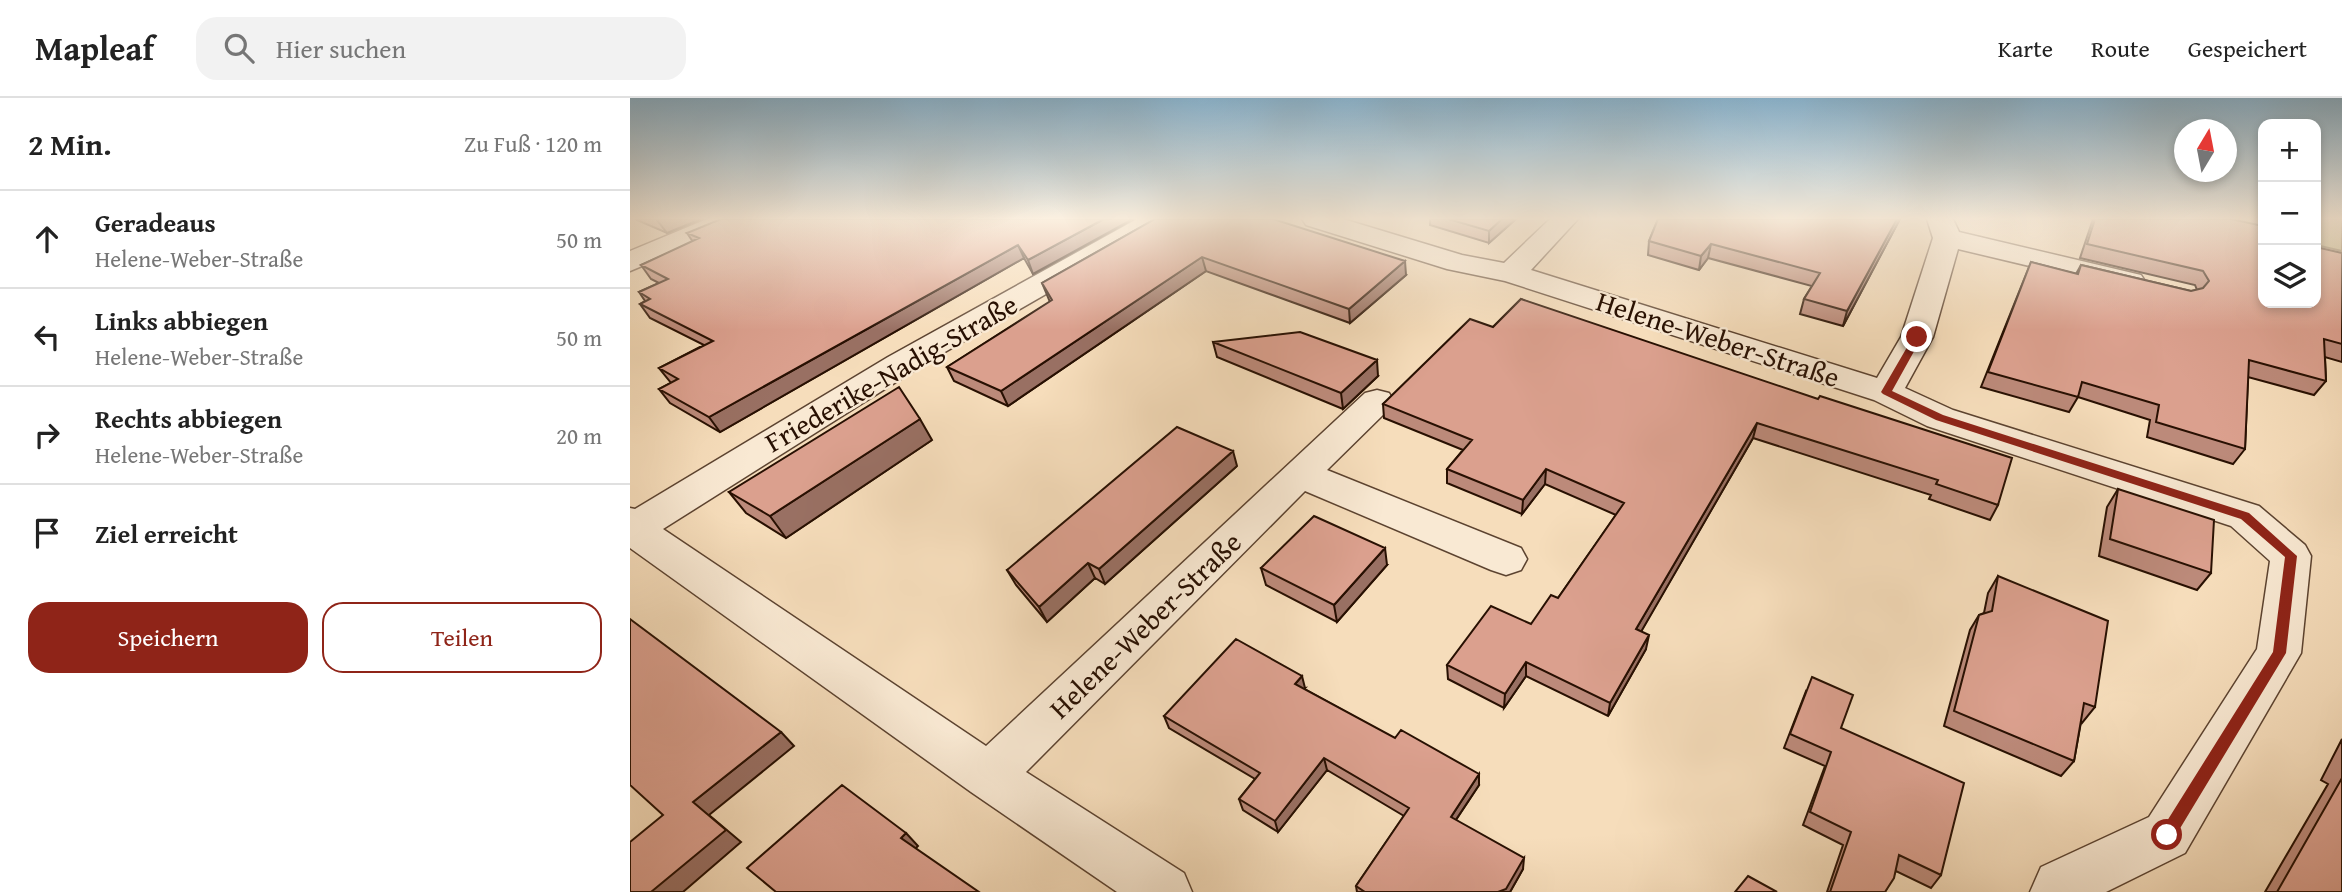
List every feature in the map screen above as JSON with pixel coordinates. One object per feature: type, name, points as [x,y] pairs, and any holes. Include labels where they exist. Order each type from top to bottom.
[{"type":"street","name":"Friederike-Nadig-Straße","points":[[632,528],[939,342],[1094,256]]},
{"type":"street","name":"Helene-Weber-Straße","points":[[1436,256],[1458,263],[1511,272],[1886,392],[1940,418],[2245,516],[2291,556],[2279,653],[2167,835],[2060,886],[2057,892]]},
{"type":"street","points":[[1511,272],[1527,256]]},
{"type":"street","points":[[1886,392],[1917,337],[1936,256]]},
{"type":"street","points":[[2021,256],[2156,287]]},
{"type":"street","name":"Helene-Weber-Straße","points":[[989,776],[1377,401]]},
{"type":"street","points":[[1300,474],[1506,559]]},
{"type":"street","points":[[632,528],[989,776],[1165,892]]},
{"type":"building","points":[[660,256],[998,256],[709,417],[659,389],[678,379],[659,368],[713,341],[640,304],[650,299],[639,292],[668,279],[641,265]]},
{"type":"building","points":[[1090,256],[1389,256],[1405,261],[1349,309],[1202,257],[1001,391],[947,367],[1052,300],[1042,283]]},
{"type":"building","points":[[1756,256],[1877,256],[1847,311],[1804,299],[1820,273]]},
{"type":"building","points":[[2139,256],[2258,256],[2258,308],[2321,308],[2321,256],[2342,256],[2342,344],[2324,339],[2326,381],[2249,360],[2245,449],[2156,422],[2159,405],[2082,382],[2078,397],[1988,372],[2031,262],[2078,274],[2081,265],[2191,291],[2203,288],[2209,281],[2203,271]]},
{"type":"building","points":[[1521,299],[1818,399],[1820,396],[2012,458],[1998,505],[1936,484],[1938,480],[1757,423],[1636,629],[1649,635],[1610,703],[1526,662],[1505,694],[1447,665],[1491,606],[1531,624],[1551,595],[1558,598],[1624,503],[1546,469],[1523,500],[1447,469],[1472,440],[1383,404],[1470,319],[1493,327]]},
{"type":"building","points":[[1300,332],[1377,360],[1341,393],[1213,342]]},
{"type":"building","points":[[899,387],[920,419],[770,516],[729,492]]},
{"type":"building","points":[[1177,427],[1233,451],[1099,569],[1088,563],[1039,607],[1007,570]]},
{"type":"building","points":[[2118,489],[2214,520],[2211,573],[2110,539]]},
{"type":"building","points":[[1314,516],[1385,548],[1334,605],[1261,568]]},
{"type":"building","points":[[1998,576],[2108,621],[2095,707],[2084,703],[2074,761],[1954,711],[1979,615],[1992,611]]},
{"type":"building","points":[[630,619],[781,732],[693,802],[726,830],[651,892],[630,892],[630,842],[663,815],[630,785]]},
{"type":"building","points":[[1236,639],[1302,676],[1295,684],[1395,738],[1401,730],[1479,774],[1451,817],[1524,858],[1506,889],[1498,892],[1365,892],[1356,886],[1409,808],[1324,758],[1275,821],[1239,799],[1260,773],[1164,716]]},
{"type":"building","points":[[1812,677],[1853,695],[1841,728],[1964,783],[1941,875],[1899,855],[1894,878],[1885,892],[1830,892],[1851,832],[1810,812],[1831,752],[1790,734]]},
{"type":"building","points":[[2342,778],[2342,892],[2277,892]]},
{"type":"building","points":[[842,785],[906,833],[901,838],[979,892],[776,892],[747,868]]},
{"type":"building","points":[[1748,876],[1777,892],[1735,892]]},
{"type":"route","points":[[1917,337],[1886,392],[1940,418],[2245,516],[2291,556],[2279,653],[2167,835]]}]
